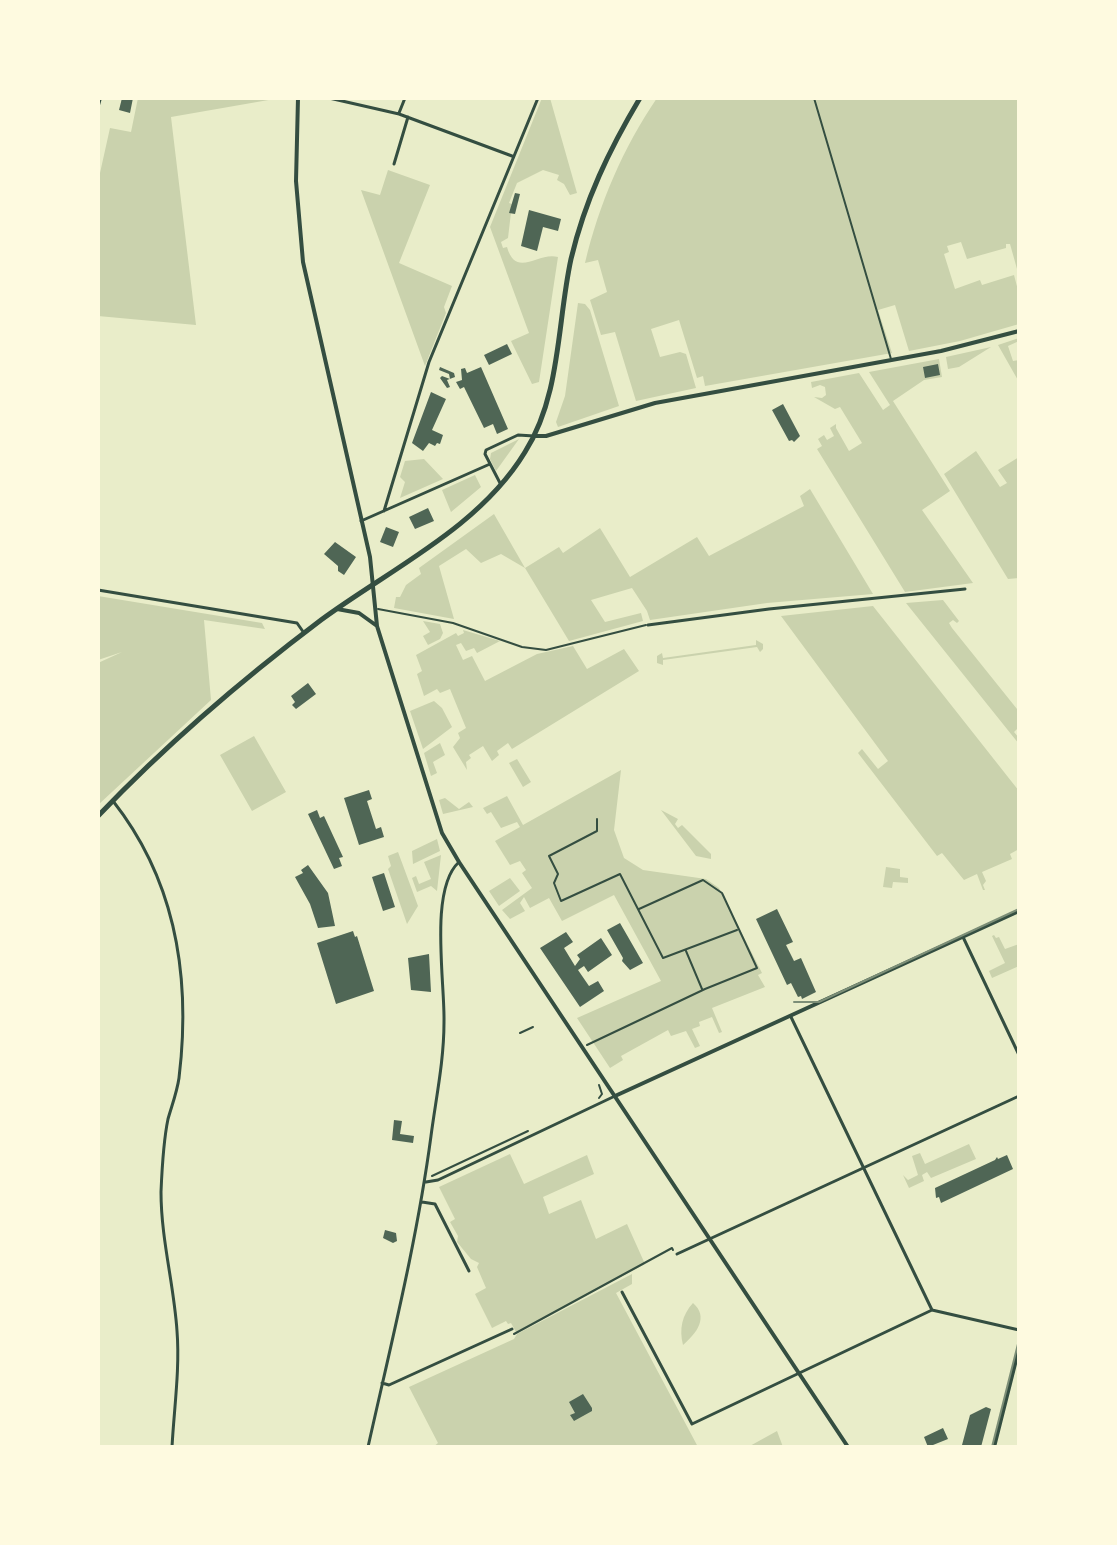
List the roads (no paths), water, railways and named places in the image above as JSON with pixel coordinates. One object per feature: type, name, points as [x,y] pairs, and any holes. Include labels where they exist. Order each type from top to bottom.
[{"type":"main road","points":[[98,816],[247,680],[304,633],[464,520],[502,486],[534,436],[550,393],[571,262],[583,215],[613,144],[640,98]]},
{"type":"street","points":[[98,105],[100,98]]},
{"type":"street","points":[[298,98],[296,181],[303,262],[370,557],[377,626],[442,833],[848,1447]]},
{"type":"street","points":[[329,98],[399,114],[513,157]]},
{"type":"street","points":[[399,114],[405,98]]},
{"type":"street","points":[[384,511],[429,362],[538,98]]},
{"type":"street","points":[[394,164],[408,117]]},
{"type":"street","points":[[502,486],[485,454],[486,450],[518,435],[546,436],[655,403],[941,351],[1019,331]]},
{"type":"street","points":[[361,521],[490,464]]},
{"type":"street","points":[[648,625],[783,607],[965,589]]},
{"type":"street","points":[[98,590],[297,623],[304,633]]},
{"type":"street","points":[[337,609],[363,615],[377,626]]},
{"type":"street","points":[[113,801],[132,827],[163,889],[173,921],[182,978],[184,1014],[180,1067],[167,1128],[161,1192],[177,1331],[172,1447]]},
{"type":"street","points":[[368,1447],[426,1182],[443,1058],[445,1021],[441,910],[447,874],[459,862]]},
{"type":"street","points":[[426,1182],[438,1180],[1019,911]]},
{"type":"street","points":[[963,937],[1019,1055]]},
{"type":"street","points":[[791,1017],[932,1310]]},
{"type":"street","points":[[677,1254],[1019,1096]]},
{"type":"street","points":[[422,1202],[435,1204],[469,1271]]},
{"type":"street","points":[[622,1292],[692,1424],[932,1310],[1019,1330]]},
{"type":"street","points":[[382,1383],[389,1385],[512,1329]]},
{"type":"street","points":[[994,1447],[1019,1348]]},
{"type":"lane","points":[[814,98],[891,360]]},
{"type":"lane","points":[[375,609],[453,623],[532,649],[546,650],[648,625]]},
{"type":"lane","points":[[520,1033],[533,1027]]},
{"type":"tram line","points":[[794,1002],[819,1002],[1019,909]]},
{"type":"tram line","points":[[992,1447],[1019,1340]]}]
